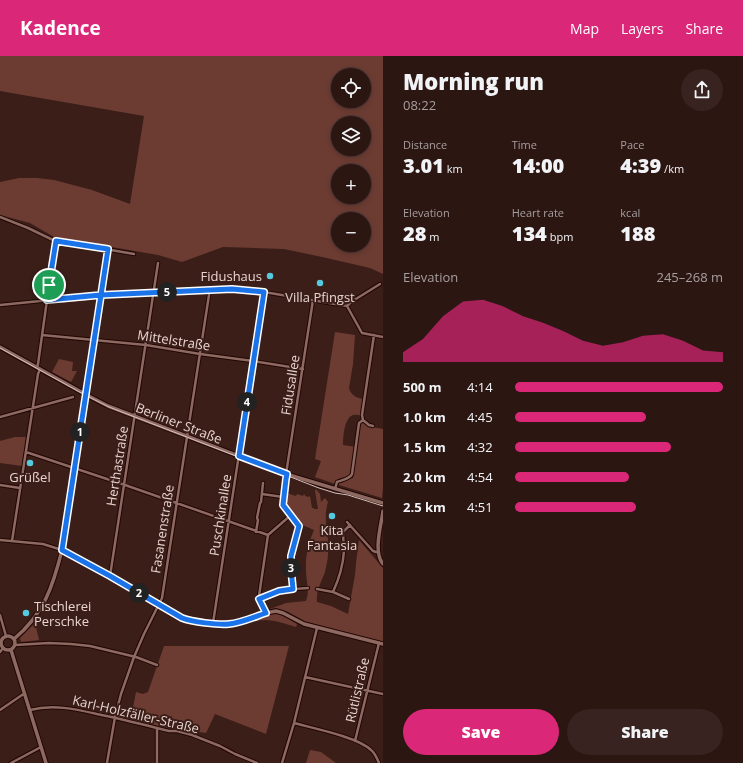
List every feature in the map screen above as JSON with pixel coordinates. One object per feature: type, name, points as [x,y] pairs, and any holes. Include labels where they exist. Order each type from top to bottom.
[{"type":"street","points":[[0,217],[56,241],[134,254]]},
{"type":"street","points":[[12,541],[38,374],[38,364],[56,241]]},
{"type":"street","points":[[14,639],[30,624],[42,607],[62,550],[108,249]]},
{"type":"street","name":"Herthastraße","points":[[110,576],[158,263]]},
{"type":"street","points":[[347,306],[380,284]]},
{"type":"street","points":[[0,304],[101,295],[240,289],[347,306]]},
{"type":"street","name":"Fasanenstraße","points":[[107,763],[115,717],[121,694],[134,657],[162,598],[209,290]]},
{"type":"street","name":"Puschkinallee","points":[[213,623],[264,292]]},
{"type":"street","name":"Fidusallee","points":[[283,497],[313,300]]},
{"type":"street","points":[[347,306],[362,333],[383,337]]},
{"type":"street","name":"Mittelstraße","points":[[42,335],[146,345],[303,369]]},
{"type":"street","points":[[373,426],[369,425],[363,420],[362,415],[374,335]]},
{"type":"street","name":"Berliner Straße","points":[[0,347],[104,404],[286,474],[383,503]]},
{"type":"street","points":[[0,417],[73,397]]},
{"type":"street","points":[[335,489],[337,482],[351,476],[352,474],[359,423],[363,420]]},
{"type":"street","points":[[26,452],[268,535]]},
{"type":"street","points":[[256,532],[263,483]]},
{"type":"street","points":[[0,485],[20,488]]},
{"type":"street","points":[[262,494],[283,497],[283,505],[299,526],[291,556],[293,589]]},
{"type":"street","points":[[383,511],[378,542],[379,558],[383,564]]},
{"type":"street","points":[[266,613],[259,596],[268,535],[291,515]]},
{"type":"street","points":[[347,522],[373,551],[378,552]]},
{"type":"street","points":[[333,592],[343,563],[343,532],[350,525]]},
{"type":"street","points":[[0,540],[43,544],[62,550],[189,621],[228,624],[276,611],[304,624],[381,644]]},
{"type":"street","points":[[259,599],[279,591],[308,588]]},
{"type":"street","points":[[318,589],[333,592],[349,599]]},
{"type":"street","points":[[0,615],[6,636]]},
{"type":"street","points":[[282,763],[294,723],[317,628]]},
{"type":"street","points":[[6,636],[10,636],[14,639],[15,645]]},
{"type":"street","points":[[6,636],[1,641],[2,650],[11,650]]},
{"type":"street","points":[[11,650],[15,645],[49,643],[71,644],[90,646],[134,657],[157,665]]},
{"type":"street","name":"Rütlistraße","points":[[355,741],[381,644]]},
{"type":"street","points":[[11,650],[46,763]]},
{"type":"street","points":[[305,677],[383,694]]},
{"type":"street","points":[[0,710],[25,694]]},
{"type":"street","name":"Karl-Holzfäller-Straße","points":[[30,710],[41,708],[64,708],[115,717],[192,735],[257,763]]},
{"type":"street","points":[[294,723],[348,738],[367,746],[372,750],[379,763]]},
{"type":"street","points":[[157,728],[157,763]]},
{"type":"street","points":[[11,763],[41,746]]},
{"type":"shaded area","points":[[0,56],[383,56],[383,274],[370,268],[284,249],[223,247],[182,262],[158,255],[54,237],[30,223],[0,215],[0,182],[19,178],[54,180],[92,190],[130,204],[144,116],[0,91]]},
{"type":"shaded area","points":[[335,332],[355,335],[353,364],[349,388],[354,396],[363,399],[361,416],[351,416],[345,426],[343,445],[356,447],[351,475],[338,479],[335,484],[315,477],[321,461],[315,459]]},
{"type":"shaded area","points":[[59,359],[73,362],[72,371],[77,371],[71,382],[52,372]]},
{"type":"shaded area","points":[[363,422],[368,426],[383,429],[382,498],[339,485],[339,483],[353,478],[360,425]]},
{"type":"shaded area","points":[[15,437],[26,437],[22,466],[0,463],[0,441]]},
{"type":"shaded area","points":[[316,489],[320,494],[321,502],[325,498],[328,502],[326,509],[326,522],[328,558],[325,572],[318,590],[317,602],[331,606],[348,614],[359,540],[383,568],[383,642],[306,622],[288,612],[276,608],[267,610],[286,603],[306,601],[308,589],[306,560],[309,544],[314,530],[300,524],[285,504],[286,493],[296,496],[297,494],[303,496],[304,494],[305,496],[310,496],[312,508],[318,509]]},
{"type":"shaded area","points":[[274,613],[284,616],[297,624],[296,627],[269,620],[243,622]]},
{"type":"shaded area","points":[[35,623],[39,640],[21,642],[20,638]]},
{"type":"shaded area","points":[[164,646],[289,646],[266,734],[215,714],[206,733],[156,726],[131,718],[136,692],[143,694],[148,692]]},
{"type":"shaded area","points":[[310,750],[321,752],[336,763],[306,763]]},
{"type":"tram line","points":[[0,348],[109,407],[319,488],[383,506]]},
{"type":"place","name":"Fidushaus","points":[[270,276]]},
{"type":"place","name":"Villa Pfingst","points":[[320,283]]},
{"type":"place","name":"Grüßel","points":[[30,463]]},
{"type":"place","name":"Kita Fantasia","points":[[332,516]]},
{"type":"place","name":"Tischlerei Perschke","points":[[26,613]]},
{"type":"route","points":[[49,285],[47,300],[101,295],[62,550],[189,621],[228,624],[266,613],[259,599],[279,591],[293,589],[291,579],[291,556],[299,526],[282,503],[287,474],[239,456],[264,292],[232,289],[101,295],[108,249],[56,241],[49,285]]}]
